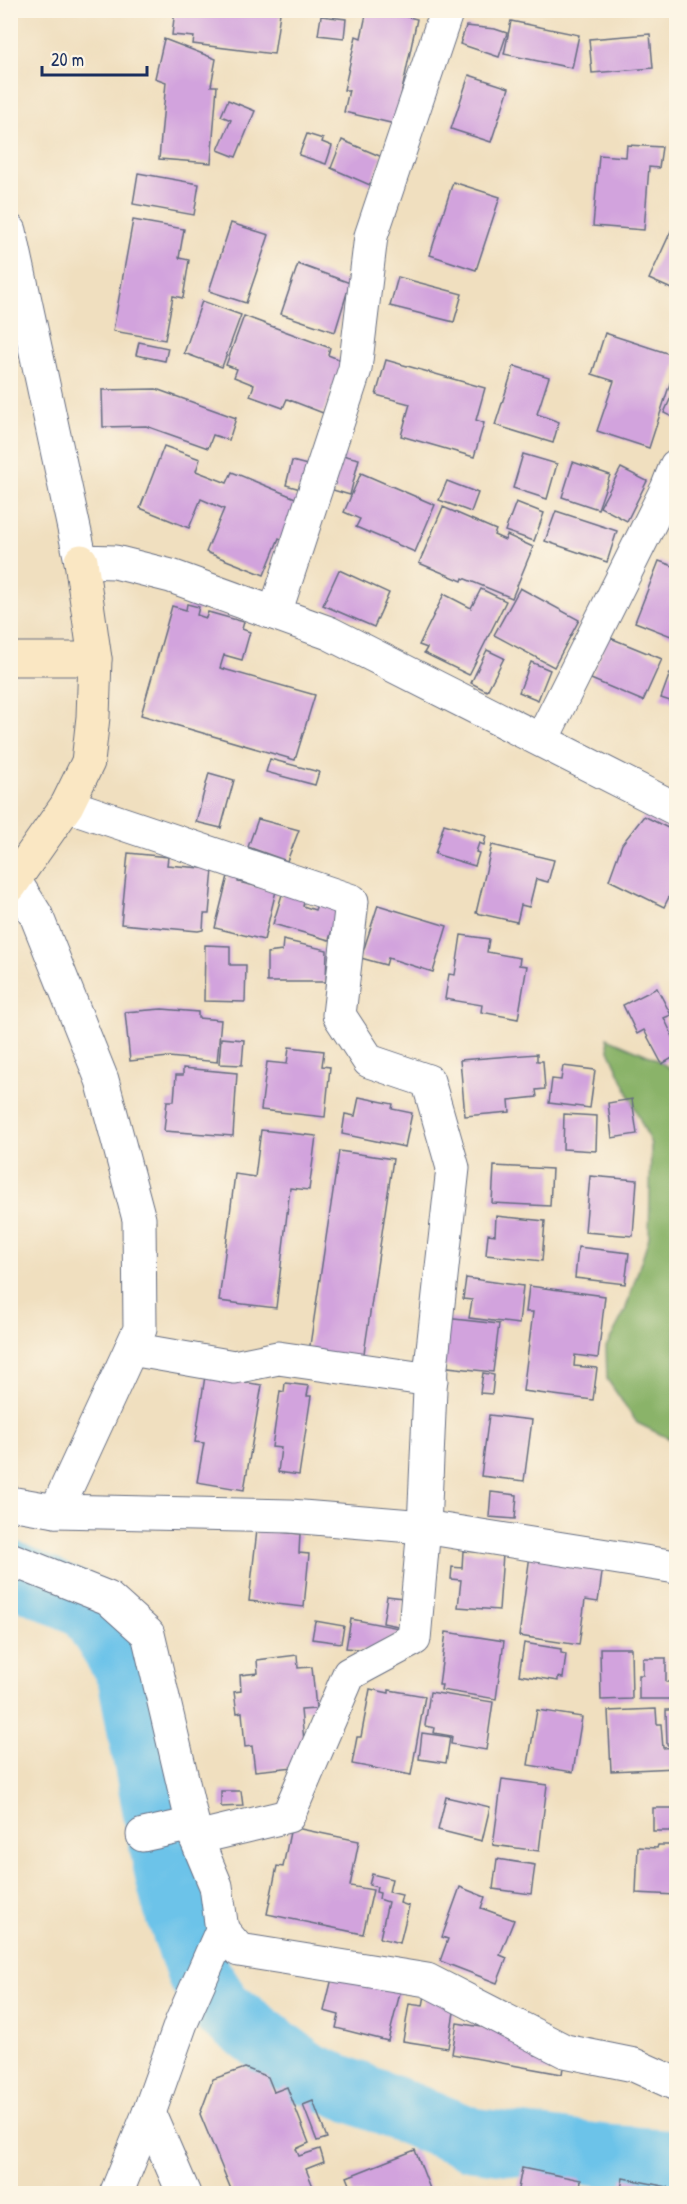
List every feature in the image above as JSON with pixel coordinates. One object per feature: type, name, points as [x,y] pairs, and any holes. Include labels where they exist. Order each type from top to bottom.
[{"type":"street","points":[[274,613],[356,369],[371,236],[447,10]]},
{"type":"street","points":[[10,231],[81,561],[95,659],[93,717],[88,762],[67,805],[12,883],[36,915],[102,1080],[139,1219],[140,1329],[56,1511]]},
{"type":"street","points":[[542,739],[667,489],[676,466]]},
{"type":"street","points":[[81,561],[115,562],[171,576],[329,633],[542,739],[676,809]]},
{"type":"street","points":[[21,659],[95,659]]},
{"type":"street","points":[[67,805],[352,901],[339,1015],[369,1061],[428,1081],[453,1168],[431,1380],[424,1527],[414,1639],[349,1674],[288,1816],[195,1831],[143,1835]]},
{"type":"street","points":[[131,1349],[234,1367],[278,1358],[431,1380]]},
{"type":"street","points":[[10,1503],[56,1511],[290,1516],[424,1527],[673,1558]]},
{"type":"street","points":[[10,1559],[108,1598],[148,1634],[195,1831],[216,1886],[222,1930],[181,2023],[149,2113],[116,2193]]},
{"type":"street","points":[[222,1930],[239,1950],[427,1980],[565,2051],[634,2065],[676,2084]]},
{"type":"street","points":[[149,2113],[184,2193]]},
{"type":"green space","points":[[607,1038],[652,1057],[676,1072],[676,1439],[670,1439],[637,1423],[607,1379],[606,1347],[625,1311],[649,1237],[651,1144],[609,1050]]},
{"type":"building","points":[[175,10],[261,10],[280,13],[274,54],[193,44],[194,37],[172,35]]},
{"type":"building","points":[[367,10],[378,10],[417,19],[395,124],[344,112],[349,90],[344,90],[356,36],[361,38]]},
{"type":"building","points":[[321,16],[346,19],[344,38],[318,35]]},
{"type":"building","points":[[511,21],[579,35],[572,68],[504,54]]},
{"type":"building","points":[[466,26],[495,29],[507,33],[499,57],[460,44]]},
{"type":"building","points":[[650,34],[653,68],[592,73],[589,39]]},
{"type":"building","points":[[164,39],[216,59],[211,86],[217,86],[211,163],[159,159],[166,82],[155,78]]},
{"type":"building","points":[[469,75],[509,88],[491,142],[451,129]]},
{"type":"building","points":[[228,100],[255,111],[236,157],[218,150],[231,120],[221,116]]},
{"type":"building","points":[[307,134],[323,139],[322,142],[332,146],[326,164],[299,155]]},
{"type":"building","points":[[342,140],[382,157],[370,185],[331,168]]},
{"type":"building","points":[[627,145],[662,147],[659,168],[649,167],[644,230],[593,226],[599,155],[626,157]]},
{"type":"building","points":[[138,173],[199,184],[194,215],[133,204]]},
{"type":"building","points":[[453,182],[500,197],[476,270],[430,255]]},
{"type":"building","points":[[133,220],[184,229],[179,258],[189,260],[183,298],[173,296],[165,340],[113,331]]},
{"type":"building","points":[[676,220],[676,291],[649,279]]},
{"type":"building","points":[[231,223],[269,235],[246,303],[209,291]]},
{"type":"building","points":[[298,264],[350,283],[335,332],[281,314]]},
{"type":"building","points":[[398,277],[462,294],[454,322],[390,306]]},
{"type":"building","points":[[202,301],[241,315],[222,367],[184,353]]},
{"type":"building","points":[[244,316],[330,348],[328,355],[343,361],[323,413],[287,399],[283,408],[250,396],[254,385],[234,377],[237,369],[226,365]]},
{"type":"building","points":[[605,333],[676,356],[676,365],[649,448],[597,431],[614,381],[592,374]]},
{"type":"building","points":[[139,342],[168,348],[165,361],[136,355]]},
{"type":"building","points":[[386,360],[485,388],[476,420],[484,423],[474,457],[401,436],[410,404],[376,395]]},
{"type":"building","points":[[514,366],[549,377],[537,414],[559,422],[553,443],[495,425]]},
{"type":"building","points":[[676,386],[676,419],[664,413]]},
{"type":"building","points":[[156,389],[236,418],[229,440],[213,435],[208,448],[146,426],[103,427],[102,390]]},
{"type":"building","points":[[164,446],[200,459],[196,471],[227,483],[232,472],[305,502],[288,542],[279,538],[264,575],[206,552],[224,509],[201,499],[189,528],[140,508]]},
{"type":"building","points":[[523,454],[557,464],[547,499],[513,488]]},
{"type":"building","points":[[342,455],[359,459],[350,495],[333,490]]},
{"type":"building","points":[[292,461],[311,466],[304,490],[286,485]]},
{"type":"building","points":[[573,462],[610,475],[598,509],[562,497]]},
{"type":"building","points":[[621,468],[647,481],[627,521],[600,507]]},
{"type":"building","points":[[361,473],[435,505],[415,552],[356,527],[360,519],[344,512]]},
{"type":"building","points":[[447,481],[478,493],[471,512],[439,500]]},
{"type":"building","points":[[516,502],[544,513],[534,541],[505,531]]},
{"type":"building","points":[[443,507],[496,530],[494,535],[505,540],[507,535],[533,547],[512,598],[419,563]]},
{"type":"building","points":[[556,511],[617,531],[607,562],[545,541]]},
{"type":"building","points":[[659,561],[676,567],[676,638],[635,622]]},
{"type":"building","points":[[339,570],[389,593],[374,627],[323,605]]},
{"type":"building","points":[[520,588],[579,620],[554,667],[494,635]]},
{"type":"building","points":[[481,589],[506,601],[469,675],[424,653],[427,648],[419,645],[444,594],[471,608]]},
{"type":"building","points":[[187,604],[199,607],[197,615],[206,618],[208,612],[244,622],[242,629],[250,632],[242,660],[224,655],[220,668],[315,695],[295,760],[141,715],[172,606],[186,610]]},
{"type":"building","points":[[608,637],[662,659],[643,701],[591,679]]},
{"type":"building","points":[[487,650],[504,658],[487,691],[471,683]]},
{"type":"building","points":[[531,662],[550,670],[538,700],[519,692]]},
{"type":"building","points":[[670,673],[676,675],[676,703],[661,698]]},
{"type":"building","points":[[270,759],[319,772],[315,785],[266,772]]},
{"type":"building","points":[[209,773],[234,780],[221,828],[196,822]]},
{"type":"building","points":[[644,816],[676,832],[676,883],[664,907],[609,880],[622,844]]},
{"type":"building","points":[[258,819],[299,830],[287,861],[248,847]]},
{"type":"building","points":[[444,824],[486,836],[484,845],[479,843],[475,866],[435,854]]},
{"type":"building","points":[[492,845],[554,860],[548,882],[536,879],[529,907],[521,905],[517,922],[476,913]]},
{"type":"building","points":[[128,853],[168,857],[167,865],[213,869],[209,914],[204,914],[203,930],[121,924]]},
{"type":"building","points":[[230,868],[241,871],[238,882],[276,891],[264,940],[215,928]]},
{"type":"building","points":[[284,888],[306,895],[303,906],[315,910],[319,899],[339,906],[329,940],[273,924]]},
{"type":"building","points":[[378,905],[447,926],[433,972],[388,958],[386,965],[361,958]]},
{"type":"building","points":[[461,935],[489,939],[487,952],[520,958],[519,965],[527,966],[518,1019],[481,1012],[482,1005],[445,999],[449,974],[455,975]]},
{"type":"building","points":[[283,940],[327,950],[326,982],[267,982],[267,953],[282,951]]},
{"type":"building","points":[[205,945],[230,946],[230,965],[246,965],[245,1002],[204,1001]]},
{"type":"building","points":[[657,988],[671,1015],[664,1018],[676,1043],[676,1056],[662,1064],[644,1030],[637,1034],[623,1005]]},
{"type":"building","points":[[162,1009],[198,1012],[198,1018],[221,1020],[217,1062],[169,1057],[130,1061],[125,1012]]},
{"type":"building","points":[[221,1038],[244,1040],[242,1065],[219,1064]]},
{"type":"building","points":[[289,1047],[324,1051],[322,1066],[330,1067],[325,1117],[261,1110],[267,1062],[287,1064]]},
{"type":"building","points":[[537,1054],[537,1061],[543,1061],[545,1089],[536,1090],[537,1097],[509,1100],[510,1112],[465,1116],[460,1060]]},
{"type":"building","points":[[563,1066],[595,1070],[590,1108],[549,1103],[552,1079],[561,1080]]},
{"type":"building","points":[[183,1068],[237,1073],[233,1136],[164,1131],[167,1101],[174,1101],[176,1075],[183,1075]]},
{"type":"building","points":[[359,1097],[393,1104],[392,1109],[412,1113],[405,1147],[342,1134],[345,1114],[355,1116]]},
{"type":"building","points":[[632,1099],[637,1134],[612,1138],[608,1103]]},
{"type":"building","points":[[564,1114],[597,1116],[596,1151],[563,1149]]},
{"type":"building","points":[[261,1130],[316,1136],[309,1190],[290,1188],[276,1308],[219,1301],[235,1174],[255,1177]]},
{"type":"building","points":[[339,1151],[393,1159],[363,1360],[309,1352]]},
{"type":"building","points":[[494,1166],[552,1169],[550,1206],[492,1203]]},
{"type":"building","points":[[590,1176],[637,1180],[633,1236],[585,1232]]},
{"type":"building","points":[[496,1216],[545,1221],[542,1261],[486,1255],[488,1234],[495,1235]]},
{"type":"building","points":[[578,1247],[629,1253],[625,1284],[575,1278]]},
{"type":"building","points":[[466,1278],[523,1286],[519,1324],[469,1318],[472,1300],[463,1299]]},
{"type":"building","points":[[529,1286],[605,1296],[598,1358],[575,1355],[574,1366],[597,1368],[593,1400],[523,1391],[533,1312],[526,1312]]},
{"type":"building","points":[[445,1318],[499,1324],[493,1372],[439,1366]]},
{"type":"building","points":[[483,1373],[494,1375],[492,1394],[480,1393]]},
{"type":"building","points":[[205,1376],[262,1385],[244,1490],[197,1482],[204,1443],[195,1442]]},
{"type":"building","points":[[285,1383],[309,1386],[307,1396],[311,1396],[299,1475],[278,1472],[281,1448],[272,1447],[280,1391],[284,1392]]},
{"type":"building","points":[[489,1415],[532,1420],[524,1481],[481,1476]]},
{"type":"building","points":[[491,1492],[517,1495],[515,1519],[489,1517]]},
{"type":"building","points":[[257,1530],[300,1534],[299,1553],[309,1554],[304,1607],[249,1601]]},
{"type":"building","points":[[531,1548],[604,1559],[598,1602],[585,1600],[579,1645],[519,1636]]},
{"type":"building","points":[[463,1551],[503,1554],[499,1610],[458,1607],[461,1580],[451,1579],[452,1567],[462,1568]]},
{"type":"building","points":[[387,1596],[403,1598],[398,1626],[383,1623]]},
{"type":"building","points":[[351,1619],[399,1628],[399,1634],[369,1650],[346,1648]]},
{"type":"building","points":[[315,1621],[344,1626],[341,1643],[312,1639]]},
{"type":"building","points":[[446,1632],[504,1641],[496,1699],[441,1690],[442,1685],[439,1685]]},
{"type":"building","points":[[524,1643],[561,1649],[561,1653],[566,1654],[563,1678],[558,1677],[558,1681],[519,1675]]},
{"type":"building","points":[[600,1648],[631,1648],[632,1699],[601,1700]]},
{"type":"building","points":[[297,1655],[298,1668],[312,1667],[316,1709],[301,1710],[305,1751],[294,1767],[255,1771],[252,1746],[245,1747],[242,1712],[237,1713],[234,1692],[241,1691],[240,1675],[258,1673],[257,1660]]},
{"type":"building","points":[[643,1658],[666,1658],[666,1682],[676,1682],[676,1699],[639,1699],[639,1675],[643,1675]]},
{"type":"building","points":[[370,1689],[425,1696],[411,1775],[352,1764],[357,1737],[361,1737]]},
{"type":"building","points":[[430,1692],[493,1702],[486,1750],[451,1744],[452,1736],[434,1733],[435,1728],[425,1726]]},
{"type":"building","points":[[656,1709],[657,1724],[661,1724],[663,1748],[676,1747],[676,1768],[611,1771],[608,1711]]},
{"type":"building","points":[[537,1710],[582,1717],[573,1772],[528,1765]]},
{"type":"building","points":[[666,1710],[676,1710],[676,1745],[667,1745]]},
{"type":"building","points":[[422,1733],[450,1737],[446,1763],[419,1759]]},
{"type":"building","points":[[502,1779],[547,1785],[539,1851],[493,1845]]},
{"type":"building","points":[[221,1791],[241,1791],[243,1806],[221,1807]]},
{"type":"building","points":[[446,1797],[490,1807],[482,1841],[438,1830]]},
{"type":"building","points":[[653,1808],[676,1808],[676,1831],[653,1831]]},
{"type":"building","points":[[291,1827],[359,1841],[350,1886],[373,1890],[363,1934],[267,1914],[277,1866],[283,1867]]},
{"type":"building","points":[[658,1845],[676,1845],[676,1895],[636,1893],[638,1847],[657,1848]]},
{"type":"building","points":[[497,1859],[535,1865],[531,1894],[493,1889]]},
{"type":"building","points":[[372,1874],[392,1879],[389,1892],[402,1895],[400,1903],[409,1906],[400,1943],[380,1938],[388,1902],[379,1899],[380,1893],[376,1892],[377,1887],[369,1885]]},
{"type":"building","points":[[460,1887],[485,1897],[481,1908],[514,1920],[500,1955],[507,1958],[497,1983],[440,1961],[448,1939],[442,1937]]},
{"type":"building","points":[[333,1974],[403,1981],[388,2041],[336,2028],[339,2015],[324,2011]]},
{"type":"building","points":[[425,1995],[456,2000],[448,2048],[403,2041],[409,2004],[423,2006]]},
{"type":"building","points":[[457,2023],[519,2033],[537,2045],[535,2055],[564,2060],[562,2074],[452,2054]]},
{"type":"building","points":[[245,2068],[268,2077],[274,2092],[287,2087],[309,2143],[296,2149],[299,2156],[320,2149],[324,2162],[306,2169],[316,2194],[233,2194],[200,2114],[213,2079]]},
{"type":"building","points":[[313,2101],[327,2138],[317,2141],[303,2105]]},
{"type":"building","points":[[415,2150],[432,2194],[354,2194],[347,2177]]},
{"type":"building","points":[[522,2168],[581,2180],[579,2194],[517,2194]]},
{"type":"building","points":[[623,2178],[668,2187],[667,2194],[620,2194]]},
{"type":"waterway","points":[[10,1572],[87,1607],[128,1673],[166,1874],[174,1904],[197,1971],[221,2008],[307,2073],[472,2139],[605,2156],[676,2161]]}]
